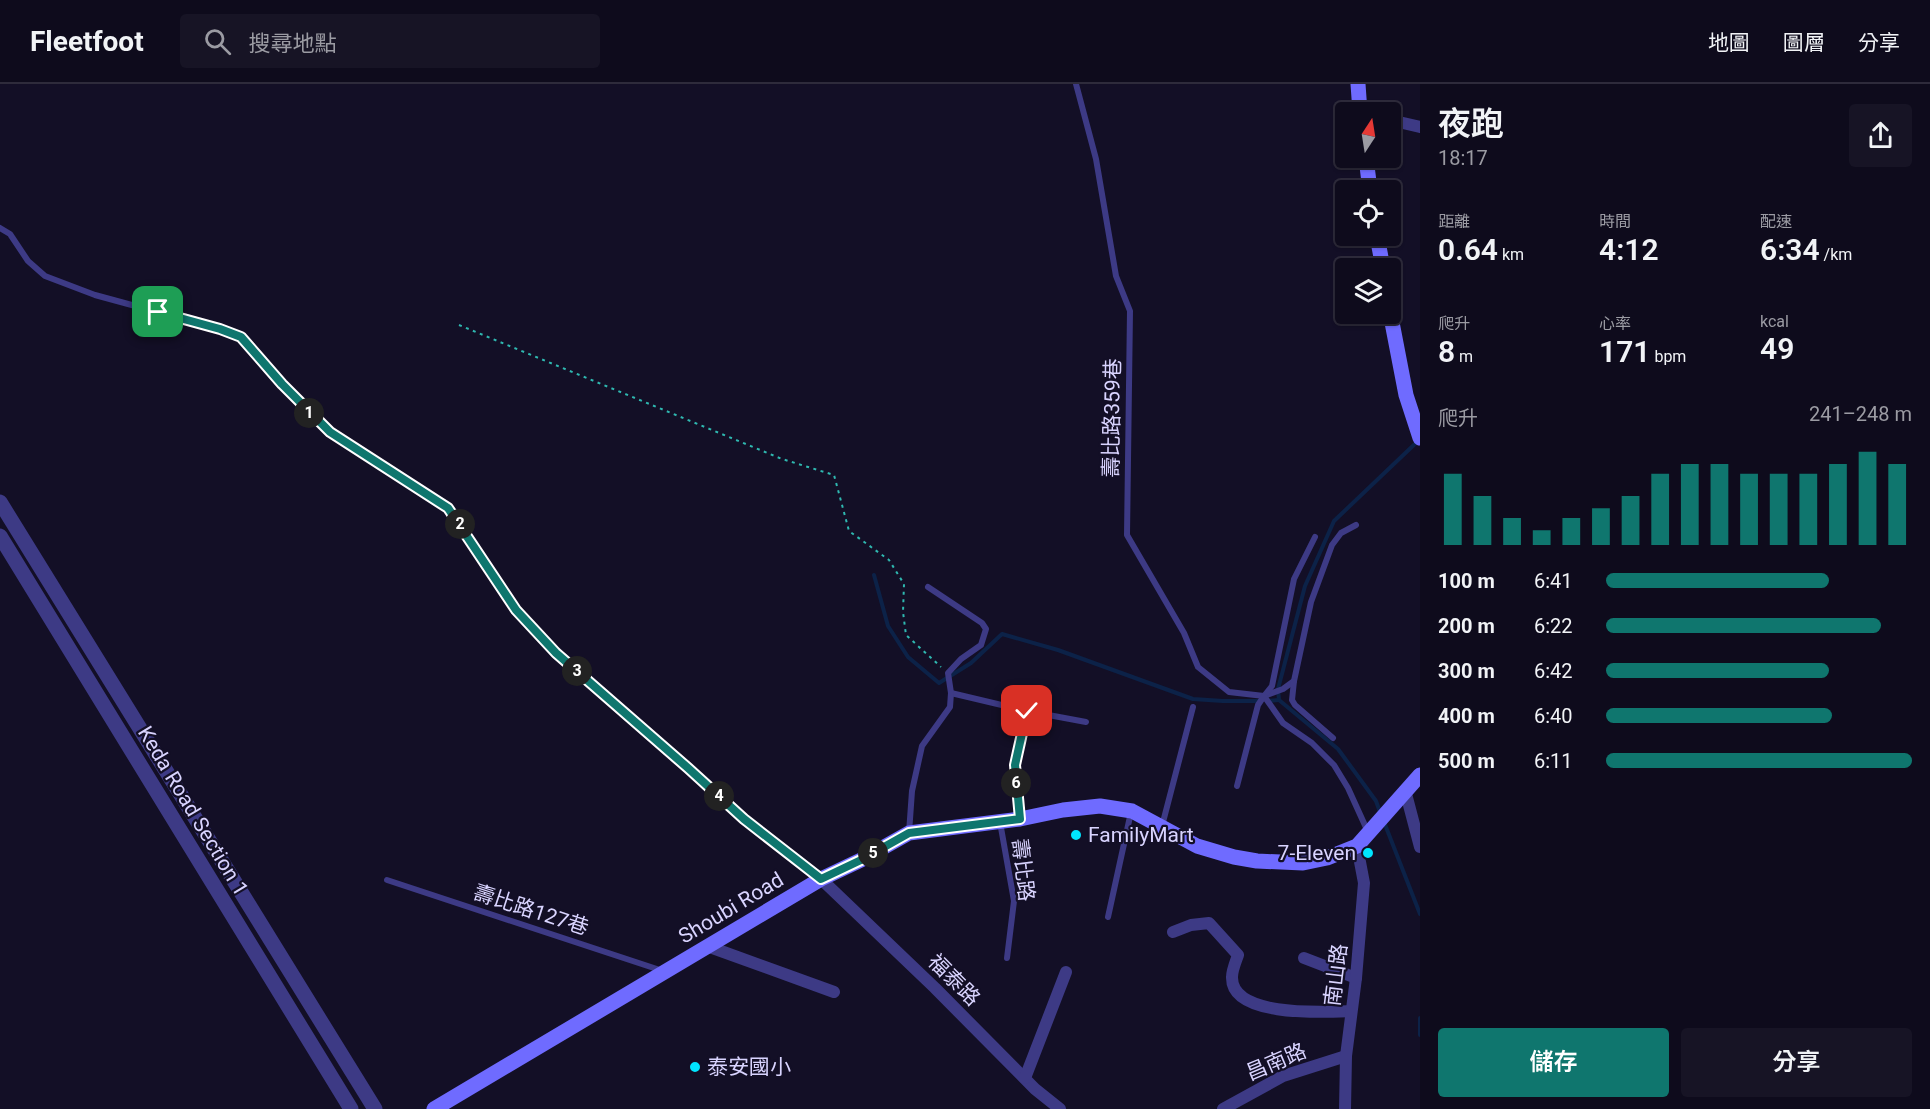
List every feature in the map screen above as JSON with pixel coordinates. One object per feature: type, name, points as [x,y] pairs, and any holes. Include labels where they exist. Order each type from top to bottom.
[{"type":"main road","points":[[1358,84],[1359,102]]},
{"type":"main road","points":[[1392,324],[1406,395],[1420,438]]},
{"type":"main road","points":[[1358,846],[1420,775]]},
{"type":"main road","name":"Shoubi Road","points":[[434,1109],[821,879],[909,833],[1000,822],[1063,810],[1100,806],[1132,811],[1197,846],[1257,861],[1303,863],[1327,858],[1358,846]]},
{"type":"street","points":[[1401,123],[1420,127]]},
{"type":"street","points":[[0,502],[375,1109]]},
{"type":"street","name":"Keda Road Section 1","points":[[0,536],[351,1109]]},
{"type":"street","points":[[1400,796],[1420,847]]},
{"type":"street","name":"南山路","points":[[1345,1109],[1346,1056],[1356,978],[1364,883],[1358,846]]},
{"type":"street","name":"福泰路","points":[[821,879],[1024,1077],[1060,1109]]},
{"type":"street","points":[[1173,932],[1191,925],[1209,923],[1238,955],[1232,977],[1234,989],[1250,1002],[1283,1011],[1351,1011]]},
{"type":"street","points":[[707,946],[834,992]]},
{"type":"street","points":[[1304,958],[1356,978]]},
{"type":"street","points":[[1024,1077],[1066,972]]},
{"type":"street","name":"昌南路","points":[[1223,1109],[1283,1076],[1346,1056]]},
{"type":"lane","name":"壽比路359巷","points":[[1076,84],[1096,159],[1116,276],[1130,311],[1127,535],[1184,633],[1198,667],[1229,692],[1264,696],[1283,689],[1294,681]]},
{"type":"lane","points":[[0,228],[10,234],[28,261],[45,276],[95,295],[220,329],[241,337],[282,384],[330,432],[448,508],[516,610],[556,653],[744,819],[821,879]]},
{"type":"lane","points":[[1333,738],[1295,705],[1292,700],[1294,681],[1311,602],[1332,545],[1341,533],[1356,525]]},
{"type":"lane","points":[[1237,786],[1258,705],[1272,686],[1294,579],[1315,537]]},
{"type":"lane","points":[[909,833],[912,791],[922,747],[950,707],[951,693],[948,673],[961,659],[981,645],[986,629],[982,623],[928,587]]},
{"type":"lane","points":[[951,693],[1086,722]]},
{"type":"lane","points":[[1264,696],[1283,723],[1312,743],[1334,765],[1372,830]]},
{"type":"lane","points":[[1162,827],[1193,707]]},
{"type":"lane","points":[[1020,819],[1015,765],[1027,711]]},
{"type":"lane","points":[[1108,917],[1132,811]]},
{"type":"lane","name":"壽比路","points":[[1000,822],[1014,901],[1006,958]]},
{"type":"lane","name":"壽比路127巷","points":[[387,880],[664,972]]},
{"type":"path","points":[[459,325],[782,459],[834,475],[849,531],[889,560],[903,584],[906,635],[948,673]]},
{"type":"waterway","points":[[1279,700],[1278,689],[1305,586],[1334,521],[1418,441]]},
{"type":"waterway","points":[[874,575],[888,626],[908,657],[939,683],[971,663],[1002,634],[1058,650],[1193,699],[1260,701]]},
{"type":"waterway","points":[[1279,700],[1338,749],[1376,801],[1380,812]]},
{"type":"waterway","points":[[1267,701],[1279,700]]},
{"type":"waterway","points":[[1384,822],[1420,914]]},
{"type":"waterway","points":[[1420,1018],[1420,1035]]},
{"type":"place","name":"FamilyMart","points":[[1076,835]]},
{"type":"place","name":"7-Eleven","points":[[1368,853]]},
{"type":"place","name":"泰安國小","points":[[695,1067]]},
{"type":"route","points":[[158,312],[241,337],[308,412],[330,432],[448,508],[516,610],[556,653],[744,819],[821,879],[909,833],[1020,819],[1015,765],[1027,711]]}]
